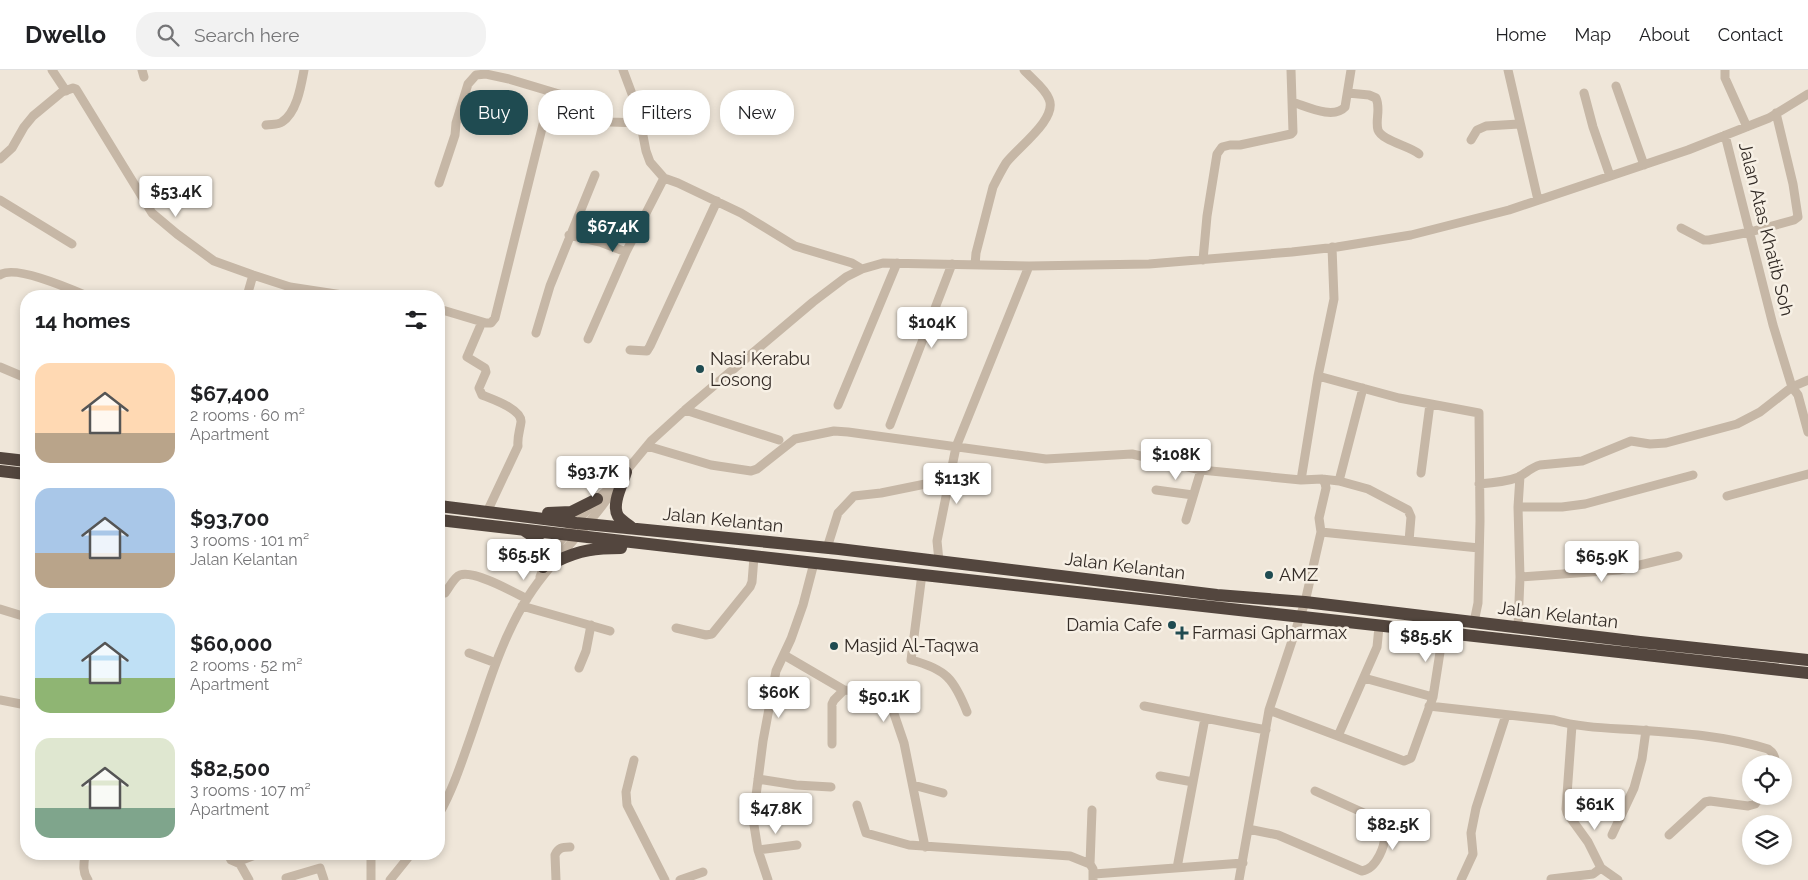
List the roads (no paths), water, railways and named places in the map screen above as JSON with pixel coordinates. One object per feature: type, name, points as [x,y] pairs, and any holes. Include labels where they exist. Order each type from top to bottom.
[{"type":"highway","points":[[0,458],[20,460]]},
{"type":"highway","points":[[0,471],[20,473]]},
{"type":"highway","points":[[626,472],[616,504],[620,518],[631,527]]},
{"type":"highway","points":[[508,514],[571,512],[597,499]]},
{"type":"highway","name":"Jalan Kelantan","points":[[445,507],[582,523],[833,548],[1217,595],[1305,602],[1808,660]]},
{"type":"highway","name":"Jalan Kelantan","points":[[445,521],[668,548],[922,574],[1379,627],[1808,673]]},
{"type":"highway","points":[[524,530],[538,538],[544,550],[542,572]]},
{"type":"highway","points":[[556,561],[571,554],[591,549],[668,548]]},
{"type":"highway","points":[[833,548],[845,555],[860,560],[862,568]]},
{"type":"street","points":[[52,70],[66,91]]},
{"type":"street","points":[[266,125],[280,123],[294,107],[304,70]]},
{"type":"street","points":[[623,70],[631,90]]},
{"type":"street","points":[[975,265],[976,253],[997,178],[1007,163],[1046,120],[1050,111],[1050,101],[1046,92],[1024,70]]},
{"type":"street","points":[[1203,260],[1207,216],[1217,154],[1222,147],[1230,144],[1240,145],[1293,132],[1291,70]]},
{"type":"street","points":[[1292,102],[1332,112],[1342,110],[1345,108],[1350,70]]},
{"type":"street","points":[[1508,70],[1538,200]]},
{"type":"street","points":[[1725,70],[1725,78],[1747,127]]},
{"type":"street","points":[[439,183],[455,135],[456,123],[468,84],[472,78],[476,75],[486,74],[545,90]]},
{"type":"street","points":[[1616,86],[1644,165]]},
{"type":"street","points":[[0,159],[12,148],[24,127],[34,116],[66,91],[74,88],[78,91],[155,217],[214,261],[290,287],[310,290]]},
{"type":"street","points":[[1348,93],[1369,95],[1376,98],[1379,104],[1378,130],[1391,141],[1412,148],[1419,154]]},
{"type":"street","points":[[1584,93],[1593,127],[1610,176]]},
{"type":"street","points":[[582,523],[597,499],[617,482],[646,446],[685,410],[813,302],[846,277],[862,269],[883,263],[1029,266],[1149,264],[1332,247],[1411,235],[1509,210],[1644,165],[1747,127],[1776,114],[1808,94]]},
{"type":"street","points":[[1681,228],[1704,240],[1750,232],[1794,220],[1798,216],[1793,184],[1776,114]]},
{"type":"street","points":[[1471,140],[1477,130],[1486,126],[1519,124]]},
{"type":"street","points":[[445,311],[482,322],[492,323],[495,318],[540,135]]},
{"type":"street","points":[[644,135],[650,162],[664,178],[741,213],[795,246],[852,263],[862,269]]},
{"type":"street","name":"Jalan Atas Khatib Soh","points":[[1725,135],[1771,317],[1808,432]]},
{"type":"street","points":[[536,332],[550,286],[569,235],[595,175]]},
{"type":"street","points":[[588,339],[626,252],[664,178]]},
{"type":"street","points":[[0,200],[72,244]]},
{"type":"street","points":[[630,350],[647,351],[650,346],[717,201]]},
{"type":"street","points":[[569,235],[600,242],[626,252]]},
{"type":"street","points":[[1301,480],[1318,376],[1334,298],[1332,247]]},
{"type":"street","points":[[838,405],[897,264]]},
{"type":"street","points":[[890,424],[952,264]]},
{"type":"street","points":[[939,561],[937,541],[956,447],[1029,266]]},
{"type":"street","points":[[0,275],[3,272],[14,271],[26,273],[71,290]]},
{"type":"street","points":[[248,290],[252,275]]},
{"type":"street","points":[[482,322],[467,357],[485,368],[486,372],[479,388],[482,395],[513,410],[520,417],[521,421],[518,446],[487,512]]},
{"type":"street","points":[[0,367],[20,375]]},
{"type":"street","points":[[1318,376],[1399,398],[1480,412],[1478,603],[1474,622]]},
{"type":"street","points":[[1479,484],[1502,482],[1520,476],[1534,467],[1582,461],[1630,441],[1650,444],[1666,443],[1737,424],[1795,391],[1808,380]]},
{"type":"street","points":[[1339,481],[1363,388]]},
{"type":"street","points":[[1795,391],[1808,395]]},
{"type":"street","points":[[1421,473],[1430,404]]},
{"type":"street","points":[[685,410],[779,440]]},
{"type":"street","points":[[646,446],[711,465],[751,471],[794,439],[834,431],[1046,459],[1132,454],[1201,470],[1301,480],[1322,479],[1339,481],[1368,489],[1408,510],[1410,517],[1409,541]]},
{"type":"street","points":[[1186,520],[1201,470]]},
{"type":"street","points":[[1727,496],[1808,474]]},
{"type":"street","points":[[1518,507],[1562,507],[1585,504],[1693,475]]},
{"type":"street","points":[[1518,627],[1520,577],[1518,507],[1520,476]]},
{"type":"street","points":[[833,548],[838,513],[854,496],[881,493],[950,479]]},
{"type":"street","points":[[1239,880],[1269,710],[1305,602],[1321,532],[1319,518],[1326,488],[1322,479]]},
{"type":"street","points":[[445,802],[454,783],[496,663],[525,602],[542,572],[582,523],[612,493],[617,482]]},
{"type":"street","points":[[1156,490],[1193,495]]},
{"type":"street","points":[[1321,532],[1479,548]]},
{"type":"street","points":[[542,572],[556,561],[571,536]]},
{"type":"street","points":[[1520,577],[1619,570],[1678,556]]},
{"type":"street","points":[[676,628],[706,635],[712,634],[750,587],[754,557]]},
{"type":"street","points":[[768,880],[758,850],[753,819],[763,741],[776,671],[803,606],[814,563]]},
{"type":"street","points":[[446,593],[459,575],[464,574],[487,579],[525,602],[610,631]]},
{"type":"street","points":[[922,574],[911,660],[932,666],[950,679],[961,695],[967,712]]},
{"type":"street","points":[[0,609],[20,615]]},
{"type":"street","points":[[579,668],[586,651],[591,625]]},
{"type":"street","points":[[1338,736],[1377,647],[1379,627]]},
{"type":"street","points":[[1269,710],[1407,761],[1410,758],[1431,701],[1443,633]]},
{"type":"street","points":[[469,652],[496,663]]},
{"type":"street","points":[[784,655],[844,690],[879,693],[889,699],[904,743],[925,847]]},
{"type":"street","points":[[1364,678],[1431,701],[1506,715],[1554,720],[1572,726],[1678,732],[1745,742],[1768,749],[1773,755]]},
{"type":"street","points":[[832,744],[832,704],[844,690]]},
{"type":"street","points":[[0,700],[20,704]]},
{"type":"street","points":[[1144,706],[1266,730]]},
{"type":"street","points":[[1460,880],[1473,854],[1472,834],[1476,808],[1506,715]]},
{"type":"street","points":[[1177,868],[1205,718]]},
{"type":"street","points":[[1572,726],[1567,813],[1588,842],[1601,868],[1618,880]]},
{"type":"street","points":[[1612,835],[1634,788],[1642,759],[1646,730]]},
{"type":"street","points":[[634,760],[626,792],[626,805],[665,880]]},
{"type":"street","points":[[1160,776],[1193,782]]},
{"type":"street","points":[[758,779],[796,785],[831,787]]},
{"type":"street","points":[[913,785],[943,793]]},
{"type":"street","points":[[1248,829],[1278,836],[1362,871],[1368,870],[1373,866],[1384,845],[1384,832],[1381,823],[1375,818],[1315,791]]},
{"type":"street","points":[[1669,836],[1705,802],[1710,800],[1752,805]]},
{"type":"street","points":[[857,805],[864,829],[869,835],[925,847],[1063,855],[1081,859],[1090,864]]},
{"type":"street","points":[[1092,810],[1090,864],[1093,877],[1243,863]]},
{"type":"street","points":[[758,850],[797,845]]},
{"type":"street","points":[[556,880],[556,851],[562,847],[570,847]]},
{"type":"street","points":[[85,860],[85,876],[88,880]]},
{"type":"street","points":[[232,860],[240,864],[249,880]]},
{"type":"street","points":[[240,864],[242,860]]},
{"type":"street","points":[[371,860],[371,880]]},
{"type":"street","points":[[390,880],[406,860]]},
{"type":"street","points":[[286,878],[320,868],[324,880]]},
{"type":"street","points":[[1551,879],[1593,874],[1601,868]]},
{"type":"street","points":[[680,880],[703,872]]},
{"type":"place","name":"Nasi Kerabu Losong","points":[[700,369]]},
{"type":"place","name":"AMZ","points":[[1269,575]]},
{"type":"place","name":"Damia Cafe","points":[[1172,625]]},
{"type":"place","name":"Farmasi Gpharmax","points":[[1182,633]]},
{"type":"place","name":"Masjid Al-Taqwa","points":[[834,646]]}]
